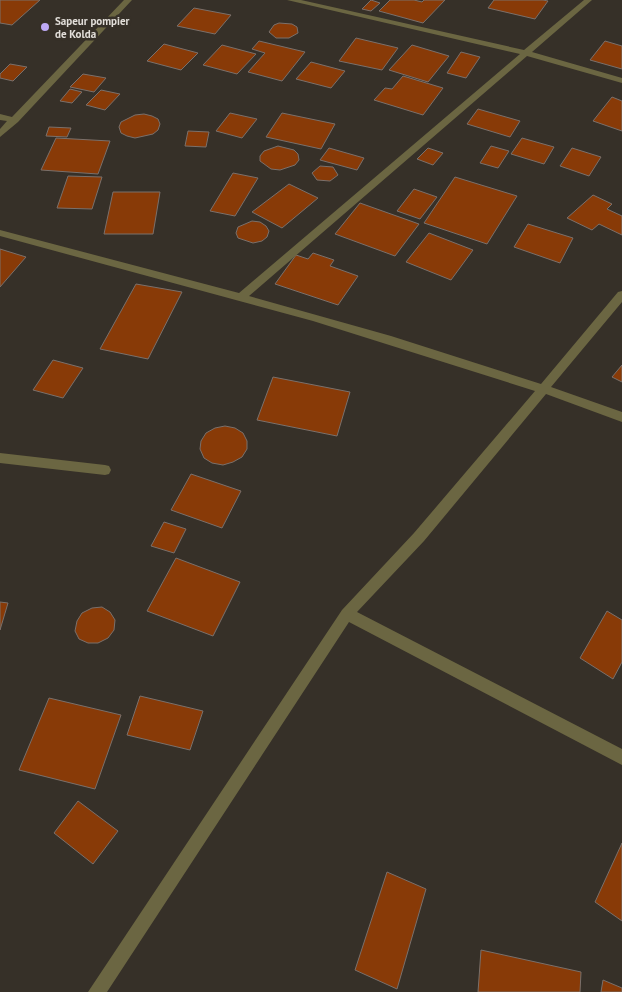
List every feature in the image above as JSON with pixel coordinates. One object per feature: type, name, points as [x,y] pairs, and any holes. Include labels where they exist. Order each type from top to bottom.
[{"type":"street","points":[[0,134],[128,0]]},
{"type":"street","points":[[292,0],[526,53],[622,81]]},
{"type":"street","points":[[242,296],[588,0]]},
{"type":"street","points":[[0,117],[15,120]]},
{"type":"street","points":[[0,233],[242,296],[544,388],[622,417]]},
{"type":"street","points":[[97,992],[347,614],[419,537],[622,295]]},
{"type":"street","points":[[0,458],[105,470]]},
{"type":"street","points":[[347,614],[622,757]]},
{"type":"building","points":[[0,0],[40,0],[12,25],[0,23]]},
{"type":"building","points":[[371,0],[380,3],[371,11],[362,9]]},
{"type":"building","points":[[390,0],[422,2],[424,0],[445,0],[423,23],[379,11]]},
{"type":"building","points":[[494,0],[548,1],[535,19],[488,8]]},
{"type":"building","points":[[194,8],[231,15],[215,34],[177,26]]},
{"type":"building","points":[[279,23],[292,24],[297,27],[298,33],[289,38],[276,38],[269,32],[274,25]]},
{"type":"building","points":[[356,38],[398,48],[382,70],[339,61]]},
{"type":"building","points":[[259,41],[305,52],[282,81],[248,72],[265,53],[252,49]]},
{"type":"building","points":[[605,41],[622,46],[622,69],[590,60]]},
{"type":"building","points":[[164,44],[198,53],[181,70],[147,61]]},
{"type":"building","points":[[222,45],[256,54],[237,74],[203,65]]},
{"type":"building","points":[[412,45],[449,56],[428,82],[389,70]]},
{"type":"building","points":[[461,52],[480,57],[466,78],[447,73]]},
{"type":"building","points":[[311,62],[345,71],[331,88],[296,79]]},
{"type":"building","points":[[10,64],[27,67],[13,81],[0,78],[0,74]]},
{"type":"building","points":[[83,74],[106,78],[94,92],[70,87]]},
{"type":"building","points":[[403,76],[443,88],[423,115],[374,100],[385,88],[392,89]]},
{"type":"building","points":[[70,89],[82,92],[72,103],[60,101]]},
{"type":"building","points":[[101,90],[120,94],[105,110],[86,105]]},
{"type":"building","points":[[612,97],[622,101],[622,131],[593,121]]},
{"type":"building","points":[[478,109],[520,121],[510,137],[467,124]]},
{"type":"building","points":[[230,113],[257,119],[242,138],[216,131]]},
{"type":"building","points":[[282,113],[335,124],[321,149],[266,137]]},
{"type":"building","points":[[144,114],[158,119],[160,124],[158,130],[153,134],[135,138],[121,133],[119,127],[121,122],[135,115]]},
{"type":"building","points":[[49,127],[71,128],[67,137],[46,136]]},
{"type":"building","points":[[188,131],[209,132],[206,147],[185,146]]},
{"type":"building","points":[[56,138],[110,141],[98,174],[41,170]]},
{"type":"building","points":[[522,138],[554,147],[544,164],[511,154]]},
{"type":"building","points":[[278,146],[294,150],[298,154],[299,160],[295,165],[280,170],[271,169],[260,161],[260,156],[264,151]]},
{"type":"building","points":[[491,146],[509,151],[498,168],[480,163]]},
{"type":"building","points":[[329,148],[364,158],[357,170],[320,160]]},
{"type":"building","points":[[428,148],[443,153],[433,165],[417,159]]},
{"type":"building","points":[[572,148],[601,157],[589,176],[560,166]]},
{"type":"building","points":[[320,166],[333,167],[338,175],[330,181],[317,180],[312,173]]},
{"type":"building","points":[[233,173],[258,178],[235,216],[210,211]]},
{"type":"building","points":[[68,176],[102,177],[92,209],[57,208]]},
{"type":"building","points":[[455,177],[517,196],[487,244],[424,223]]},
{"type":"building","points":[[289,184],[318,198],[282,228],[252,212]]},
{"type":"building","points":[[414,189],[437,197],[420,219],[397,211]]},
{"type":"building","points":[[113,192],[160,192],[153,234],[104,234]]},
{"type":"building","points":[[593,195],[612,204],[607,209],[622,216],[622,235],[599,224],[592,230],[567,218]]},
{"type":"building","points":[[360,203],[419,224],[395,256],[335,234]]},
{"type":"building","points":[[252,221],[260,222],[269,231],[267,237],[262,241],[253,243],[238,238],[236,233],[238,227]]},
{"type":"building","points":[[528,224],[573,238],[560,263],[514,247]]},
{"type":"building","points":[[429,233],[473,250],[451,280],[406,262]]},
{"type":"building","points":[[0,249],[26,257],[0,287]]},
{"type":"building","points":[[313,253],[334,260],[330,266],[358,276],[338,305],[275,284],[296,255],[308,259]]},
{"type":"building","points":[[136,284],[182,292],[148,359],[100,349]]},
{"type":"building","points":[[53,360],[83,368],[63,398],[33,390]]},
{"type":"building","points":[[622,365],[622,382],[612,377]]},
{"type":"building","points":[[273,377],[350,392],[337,436],[257,420]]},
{"type":"building","points":[[225,426],[235,428],[243,433],[247,441],[247,449],[242,457],[233,462],[223,465],[212,463],[204,458],[200,449],[201,441],[206,433],[215,428]]},
{"type":"building","points":[[191,474],[241,491],[222,528],[171,510]]},
{"type":"building","points":[[164,522],[186,529],[174,553],[151,546]]},
{"type":"building","points":[[176,558],[240,582],[213,636],[147,611]]},
{"type":"building","points":[[0,602],[8,603],[0,630]]},
{"type":"building","points":[[102,607],[110,612],[115,620],[114,630],[108,638],[98,643],[88,643],[79,639],[75,631],[77,621],[82,613],[92,608]]},
{"type":"building","points":[[607,611],[622,620],[622,662],[613,679],[580,658]]},
{"type":"building","points":[[140,696],[203,711],[190,750],[127,735]]},
{"type":"building","points":[[49,698],[121,715],[95,789],[19,770]]},
{"type":"building","points":[[78,801],[118,831],[93,864],[54,833]]},
{"type":"building","points":[[622,843],[622,921],[595,902]]},
{"type":"building","points":[[387,872],[426,889],[397,989],[355,970]]},
{"type":"building","points":[[481,950],[581,972],[580,992],[478,992]]},
{"type":"building","points":[[603,980],[622,988],[622,992],[601,992]]},
{"type":"place","name":"Sapeur pompier de Kolda","points":[[45,27]]}]
